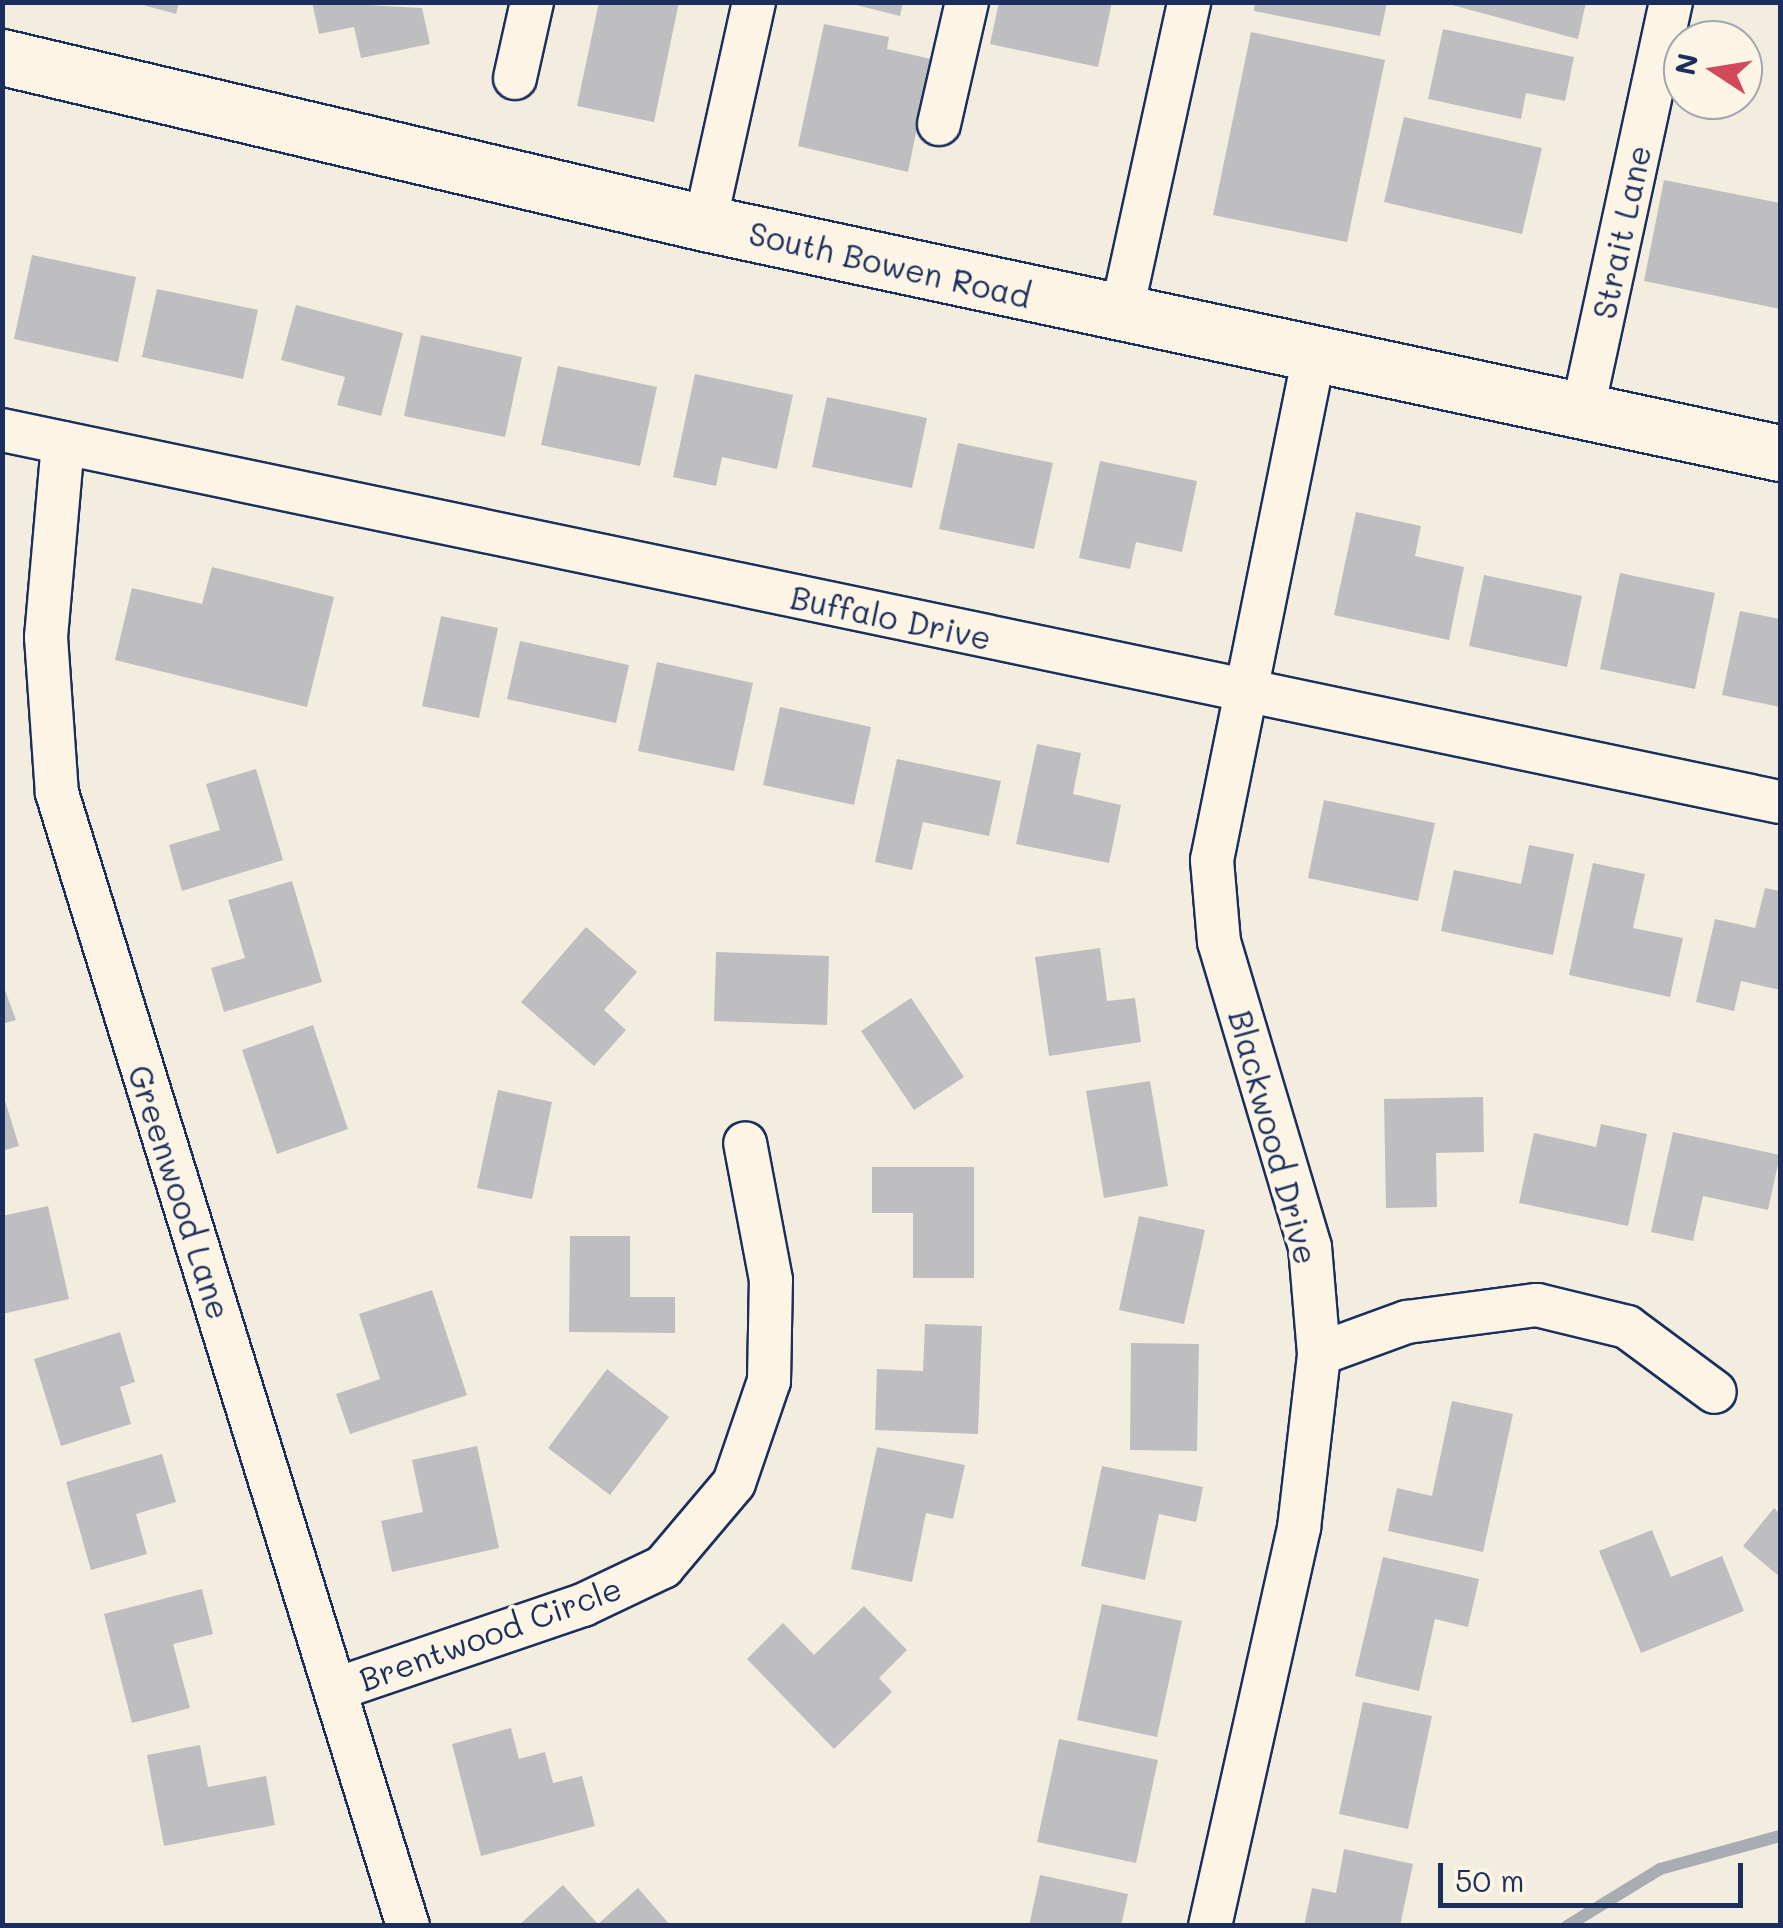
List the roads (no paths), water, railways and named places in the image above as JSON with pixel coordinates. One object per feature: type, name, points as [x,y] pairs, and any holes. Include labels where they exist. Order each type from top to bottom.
[{"type":"main road","name":"South Bowen Road","points":[[2,57],[706,223],[1121,315],[1584,404],[1780,453]]},
{"type":"street","points":[[514,78],[532,2]]},
{"type":"street","points":[[706,223],[754,2]]},
{"type":"street","points":[[939,124],[967,2]]},
{"type":"street","points":[[1121,315],[1189,2]]},
{"type":"street","name":"Strait Lane","points":[[1584,404],[1671,2]]},
{"type":"street","name":"Blackwood Drive","points":[[1210,1926],[1298,1528],[1319,1354],[1310,1247],[1220,942],[1212,860],[1242,690],[1315,350]]},
{"type":"street","name":"Buffalo Drive","points":[[2,430],[1780,802]]},
{"type":"street","name":"Greenwood Lane","points":[[63,443],[46,638],[57,793],[408,1926]]},
{"type":"street","name":"Brentwood Circle","points":[[336,1689],[584,1606],[664,1567],[734,1483],[768,1381],[771,1280],[745,1143]]},
{"type":"street","points":[[1319,1354],[1406,1322],[1536,1305],[1627,1327],[1715,1392]]},
{"type":"waterway","points":[[1567,1926],[1660,1869],[1780,1836]]}]
